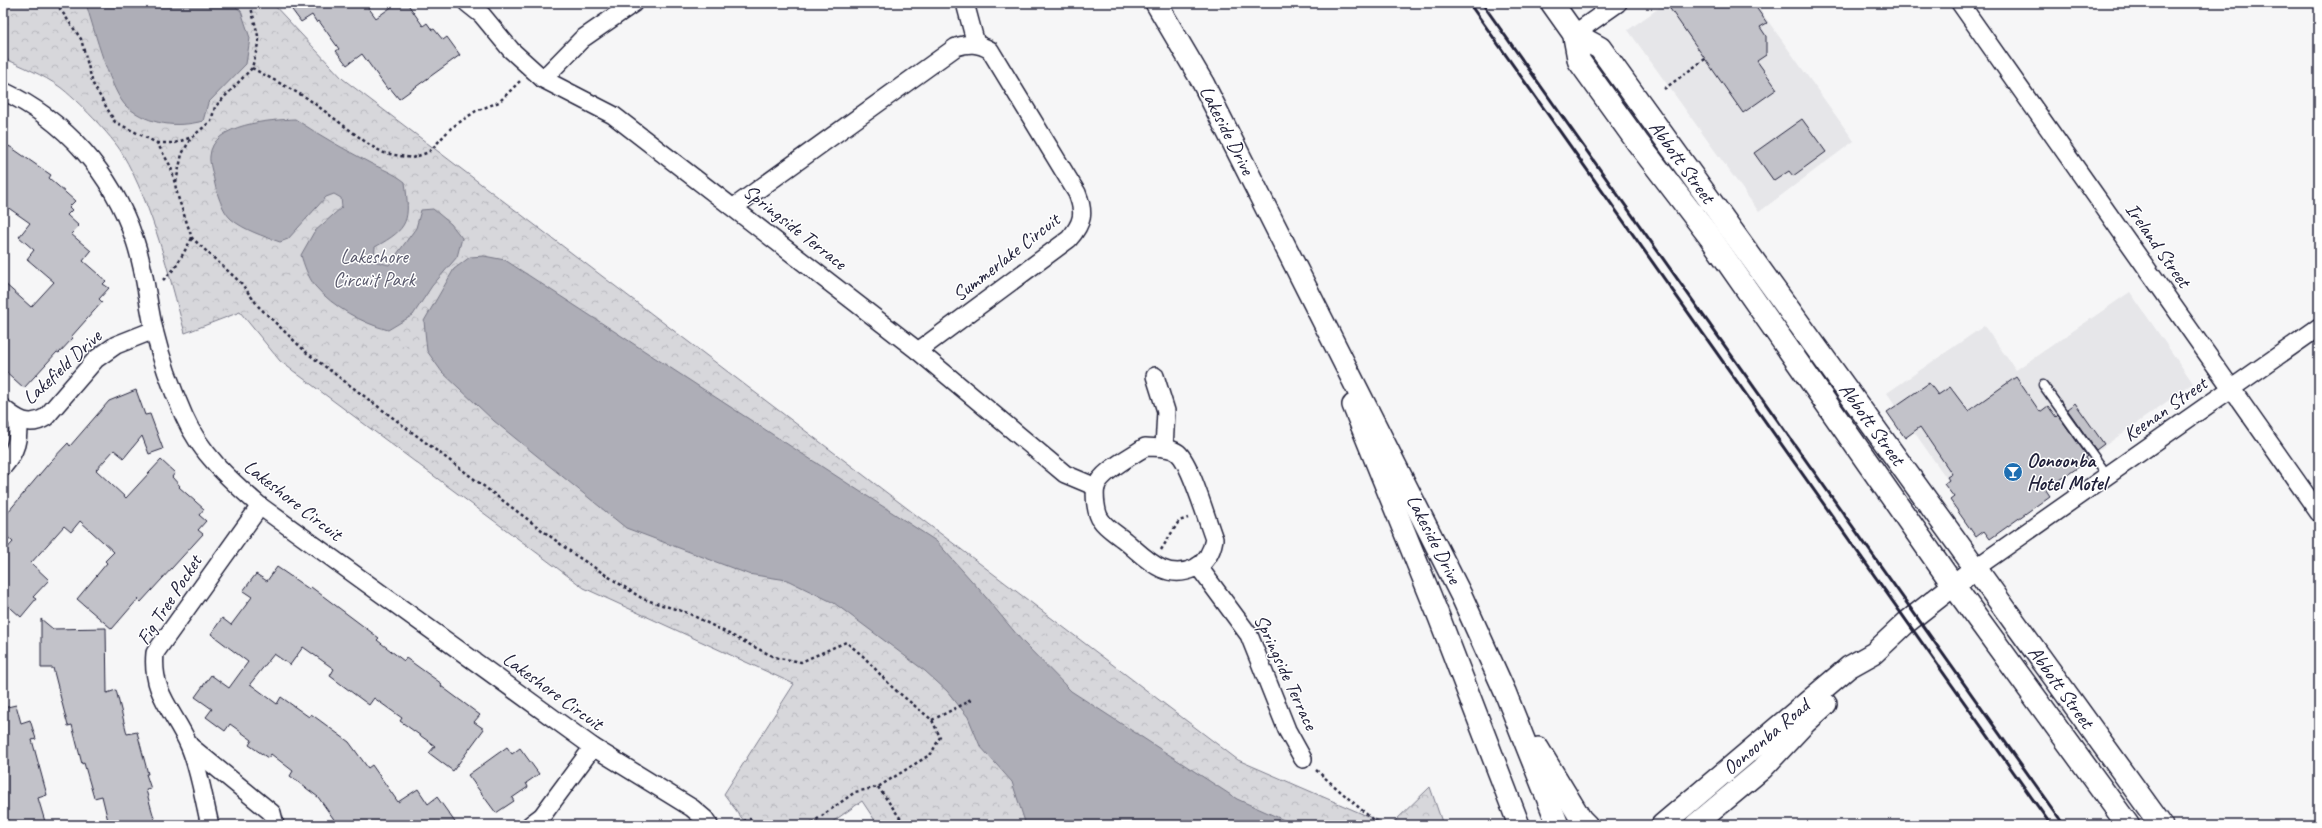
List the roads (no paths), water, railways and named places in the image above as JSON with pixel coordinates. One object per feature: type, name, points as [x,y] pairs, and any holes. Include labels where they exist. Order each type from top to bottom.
[{"type":"main road","name":"Abbott Street","points":[[1552,3],[1574,34],[1579,61],[1638,143],[1710,237],[1954,586],[2128,825]]},
{"type":"main road","name":"Abbott Street","points":[[1574,34],[1600,48],[1977,567],[2033,648],[2161,825]]},
{"type":"street","name":"Springside Terrace","points":[[467,3],[482,15],[511,50],[537,74],[613,115],[734,207],[918,351],[1065,474],[1096,487]]},
{"type":"street","points":[[537,74],[582,39],[634,3]]},
{"type":"street","points":[[734,207],[956,47],[967,43],[976,44],[965,3]]},
{"type":"street","name":"Lakeside Drive","points":[[1156,3],[1203,83],[1294,260],[1462,597],[1505,692],[1558,825]]},
{"type":"street","points":[[1574,34],[1618,3]]},
{"type":"street","name":"Ireland Street","points":[[1960,3],[2319,513]]},
{"type":"street","name":"Summerlake Circuit","points":[[918,351],[1069,239],[1082,220],[1082,205],[1077,193],[990,50],[976,44]]},
{"type":"street","name":"Lakeshore Circuit","points":[[3,91],[20,99],[61,128],[86,153],[110,185],[122,206],[135,240],[148,294],[154,330],[184,417],[205,452],[231,481],[260,506],[593,747],[692,808],[709,825]]},
{"type":"street","name":"Lakeside Drive","points":[[1294,260],[1436,610],[1519,824]]},
{"type":"street","name":"Keenan Street","points":[[1977,567],[2319,327]]},
{"type":"street","name":"Lakefield Drive","points":[[3,408],[16,419],[31,423],[40,421],[46,417],[96,359],[116,345],[154,330]]},
{"type":"street","points":[[1155,376],[1166,411],[1164,448]]},
{"type":"street","points":[[3,468],[15,449],[20,434],[16,419]]},
{"type":"street","points":[[1145,447],[1164,448],[1178,453],[1186,464],[1214,539],[1212,549],[1198,566],[1185,573],[1169,573],[1152,563],[1100,520],[1096,505],[1096,487],[1105,474],[1145,447]]},
{"type":"street","name":"Fig Tree Pocket","points":[[210,825],[190,746],[160,692],[154,671],[155,653],[260,506]]},
{"type":"street","name":"Springside Terrace","points":[[1198,566],[1249,635],[1287,730],[1303,759]]},
{"type":"street","name":"Oonoonba Road","points":[[1695,825],[1762,769],[1805,723],[1860,674],[1874,653],[1907,622],[1977,567]]},
{"type":"street","name":"Oonoonba Road","points":[[1662,825],[1849,667],[1874,653]]},
{"type":"street","points":[[1505,692],[1577,813],[1587,825]]},
{"type":"street","name":"Fig Tree Pocket","points":[[190,746],[272,813],[275,825]]},
{"type":"street","points":[[530,825],[542,816],[593,747]]},
{"type":"street","points":[[1717,825],[1762,769]]},
{"type":"lane","points":[[2043,385],[2108,476]]},
{"type":"railway","points":[[1469,3],[2051,825]]},
{"type":"railway","points":[[1482,3],[2064,825]]},
{"type":"place","name":"Oonoonba Hotel Motel","points":[[2013,472]]},
{"type":"park label","name":"Lakeshore Circuit Park","points":[[374,268]]}]
